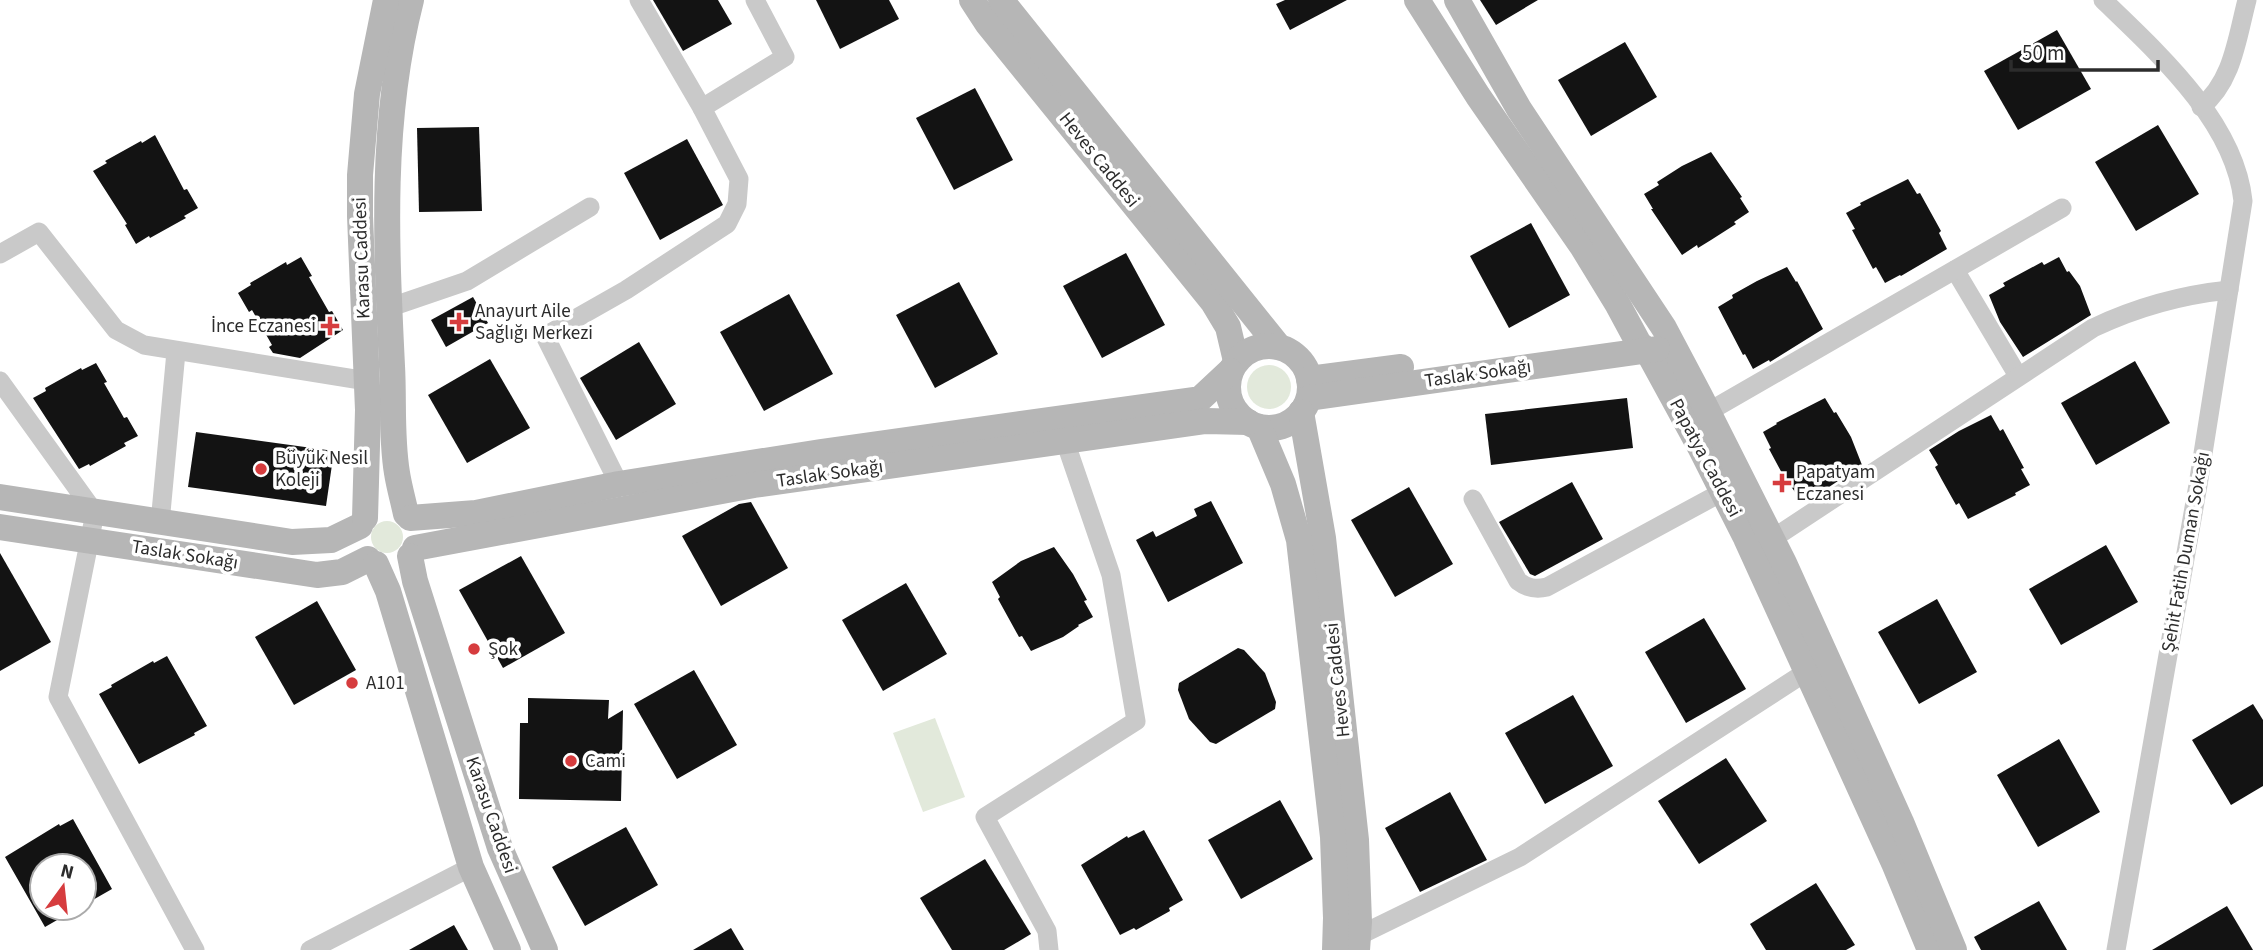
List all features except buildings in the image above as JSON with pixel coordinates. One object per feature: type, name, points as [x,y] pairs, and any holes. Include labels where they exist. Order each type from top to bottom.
[{"type":"street","name":"Karasu Caddesi","points":[[362,522],[367,381],[359,216],[360,175],[367,94],[386,0]]},
{"type":"street","name":"Karasu Caddesi","points":[[408,516],[397,473],[388,308],[386,207],[390,121],[396,68],[411,0]]},
{"type":"street","points":[[619,484],[545,336],[626,290],[727,224],[737,204],[739,179],[702,108],[639,0]]},
{"type":"street","points":[[702,108],[785,57],[755,0]]},
{"type":"street","name":"Heves Caddesi","points":[[972,0],[987,23],[1213,302],[1228,327],[1233,366]]},
{"type":"street","name":"Heves Caddesi","points":[[1001,0],[1279,346]]},
{"type":"street","name":"Papatya Caddesi","points":[[1417,0],[1478,96],[1582,246],[1709,412],[1772,539],[1895,810],[1954,950]]},
{"type":"street","name":"Papatya Caddesi","points":[[1457,0],[1653,337],[1894,863],[1922,948]]},
{"type":"street","name":"Şehit Fatih Duman Sokağı","points":[[2103,0],[2162,58],[2201,107],[2232,154],[2243,201],[2198,485],[2116,950]]},
{"type":"street","points":[[2201,107],[2213,98],[2226,78],[2247,0]]},
{"type":"street","points":[[388,308],[467,281],[590,207]]},
{"type":"street","points":[[1709,412],[2062,208]]},
{"type":"street","points":[[0,254],[39,232],[116,330],[144,345],[367,381]]},
{"type":"street","points":[[1955,270],[2018,376]]},
{"type":"street","points":[[1772,539],[2084,333],[2120,315],[2175,298],[2229,290]]},
{"type":"street","name":"Taslak Sokağı","points":[[1306,396],[1653,337]]},
{"type":"street","points":[[1279,346],[1299,358],[1306,396],[1293,420],[1271,428],[1254,424],[1239,415],[1228,394],[1233,366],[1255,347],[1279,346]]},
{"type":"street","points":[[160,523],[176,352]]},
{"type":"street","name":"Taslak Sokağı","points":[[408,516],[475,513],[619,484],[821,452],[1200,399],[1233,366]]},
{"type":"street","points":[[2,390],[95,513],[58,697],[195,950]]},
{"type":"street","name":"Heves Caddesi","points":[[1306,396],[1356,840],[1346,946]]},
{"type":"street","name":"Taslak Sokağı","points":[[413,552],[741,487],[1206,421],[1254,424]]},
{"type":"street","name":"Heves Caddesi","points":[[1254,424],[1283,484],[1299,540],[1333,837],[1336,918],[1346,946]]},
{"type":"street","points":[[1049,950],[1046,931],[985,817],[1136,721],[1111,575],[1065,441]]},
{"type":"street","points":[[1473,499],[1518,581],[1538,589],[1724,491]]},
{"type":"street","name":"Taslak Sokağı","points":[[0,497],[292,542],[331,540],[362,522]]},
{"type":"street","points":[[380,508],[398,509],[408,516],[416,530],[413,552],[394,566],[372,562],[359,544],[362,522],[380,508]]},
{"type":"street","name":"Taslak Sokağı","points":[[0,527],[317,575],[342,572],[372,562]]},
{"type":"street","name":"Karasu Caddesi","points":[[413,552],[415,581],[500,848],[545,950]]},
{"type":"street","name":"Karasu Caddesi","points":[[372,562],[388,591],[471,867],[508,950]]},
{"type":"street","points":[[1346,946],[1520,857],[1806,673]]},
{"type":"street","points":[[310,950],[471,867]]},
{"type":"shaded area","points":[[1269,365],[1278,366],[1285,371],[1290,378],[1290,396],[1285,403],[1278,408],[1269,409],[1260,408],[1253,403],[1248,396],[1247,387],[1248,378],[1253,371],[1260,366]]},
{"type":"shaded area","points":[[387,521],[398,526],[403,537],[398,548],[387,553],[376,548],[371,537],[376,526]]},
{"type":"shaded area","points":[[935,718],[965,797],[923,812],[893,733]]},
{"type":"place","name":"Anayurt Aile Sağlığı Merkezi","points":[[459,322]]},
{"type":"place","name":"İnce Eczanesi","points":[[330,326]]},
{"type":"place","name":"Büyük Nesil Koleji","points":[[261,469]]},
{"type":"place","name":"Papatyam Eczanesi","points":[[1782,483]]},
{"type":"place","name":"Şok","points":[[474,649]]},
{"type":"place","name":"A101","points":[[352,683]]},
{"type":"place","name":"Cami","points":[[571,761]]}]
